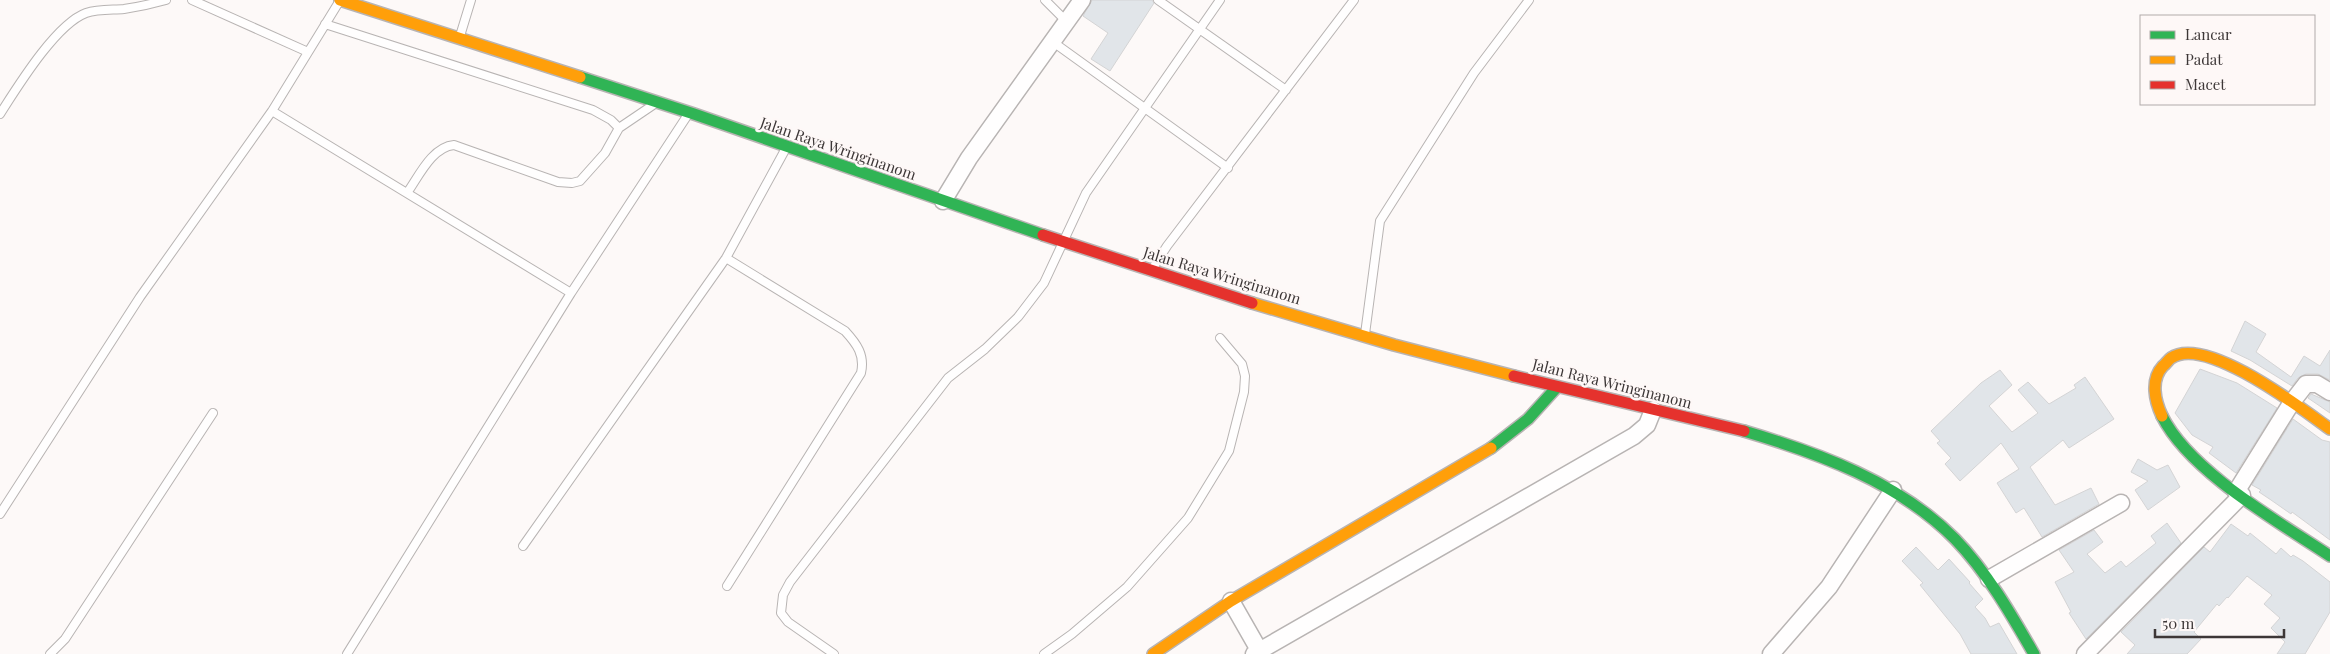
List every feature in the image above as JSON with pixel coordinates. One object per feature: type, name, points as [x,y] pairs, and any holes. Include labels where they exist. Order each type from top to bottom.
[{"type":"main road","name":"Jalan Raya Wringinanom","points":[[340,0],[458,40],[656,102],[1063,241],[1365,336],[1557,387],[1749,432],[1893,490],[1937,521],[1960,542],[1989,578],[2034,654]]},
{"type":"main road","points":[[2330,429],[2253,375],[2213,359],[2188,352],[2178,353],[2168,359],[2158,373],[2156,395],[2163,419],[2194,457],[2239,493],[2330,556]]},
{"type":"main road","points":[[1153,654],[1231,601],[1494,446],[1528,419],[1557,387]]},
{"type":"street","points":[[943,201],[969,158],[1082,0]]},
{"type":"street","points":[[2085,654],[2239,493],[2292,402],[2306,384],[2317,384],[2330,392]]},
{"type":"street","points":[[1231,601],[1256,652],[1634,436],[1647,425],[1653,410]]},
{"type":"street","points":[[1771,654],[1828,587],[1893,490]]},
{"type":"street","points":[[1989,578],[2121,503]]},
{"type":"lane","points":[[0,114],[35,62],[75,18],[88,12],[128,8],[166,0]]},
{"type":"lane","points":[[192,0],[308,52]]},
{"type":"lane","points":[[0,514],[140,298],[272,111],[340,0]]},
{"type":"lane","points":[[1045,0],[1067,22]]},
{"type":"lane","points":[[1158,0],[1286,90]]},
{"type":"lane","points":[[834,654],[788,622],[781,614],[783,595],[790,582],[948,378],[985,349],[1018,317],[1044,283],[1086,193],[1220,0]]},
{"type":"lane","points":[[1152,270],[1167,246],[1354,0]]},
{"type":"lane","points":[[1365,336],[1370,310],[1380,221],[1474,73],[1529,0]]},
{"type":"lane","points":[[458,40],[471,2]]},
{"type":"lane","points":[[325,24],[593,110],[611,120],[619,128]]},
{"type":"lane","points":[[1053,42],[1228,168]]},
{"type":"lane","points":[[407,193],[435,153],[444,146],[454,145],[558,182],[572,183],[580,181],[605,153],[619,128],[656,102]]},
{"type":"lane","points":[[272,111],[571,293]]},
{"type":"lane","points":[[347,654],[571,293],[689,113]]},
{"type":"lane","points":[[523,546],[726,258],[787,147]]},
{"type":"lane","points":[[726,258],[845,331],[855,341],[863,362],[861,373],[727,586]]},
{"type":"lane","points":[[1044,654],[1072,634],[1127,587],[1188,518],[1229,451],[1244,392],[1245,376],[1242,364],[1220,338]]},
{"type":"lane","points":[[50,654],[64,639],[213,413]]},
{"type":"building","points":[[1092,0],[1152,0],[1154,3],[1110,71],[1091,59],[1108,33],[1083,16]]},
{"type":"building","points":[[2245,321],[2266,334],[2256,352],[2291,377],[2304,356],[2320,366],[2330,350],[2330,380],[2318,374],[2306,374],[2298,378],[2292,386],[2250,360],[2231,351]]},
{"type":"building","points":[[2200,369],[2237,383],[2277,408],[2236,473],[2209,453],[2213,447],[2192,435],[2175,413]]},
{"type":"building","points":[[2000,370],[2012,385],[1989,406],[2012,432],[2038,413],[2018,390],[2028,382],[2049,404],[2076,388],[2074,385],[2085,377],[2114,419],[2069,448],[2063,440],[2030,467],[2055,505],[2091,488],[2099,504],[2042,537],[2024,508],[2016,513],[1997,483],[2019,469],[2001,443],[1960,481],[1945,464],[1951,458],[1937,443],[1940,441],[1931,431],[1981,383]]},
{"type":"building","points":[[2311,394],[2330,402],[2330,413],[2308,398]]},
{"type":"building","points":[[2293,419],[2322,440],[2330,442],[2330,540],[2292,512],[2291,514],[2259,492],[2261,490],[2252,485]]},
{"type":"building","points":[[2138,459],[2157,470],[2168,465],[2180,487],[2148,510],[2135,490],[2148,481],[2131,472]]},
{"type":"building","points":[[2167,523],[2181,543],[2086,639],[2069,613],[2071,612],[2055,582],[2074,572],[2059,550],[2094,530],[2103,542],[2087,554],[2105,573],[2121,561],[2126,567],[2156,543],[2151,536]]},
{"type":"building","points":[[2231,524],[2248,536],[2250,533],[2276,554],[2281,548],[2291,557],[2293,555],[2330,582],[2330,612],[2305,654],[2277,654],[2285,642],[2271,628],[2280,618],[2264,604],[2272,595],[2247,576],[2228,598],[2219,606],[2217,604],[2194,632],[2201,639],[2187,654],[2127,654],[2135,645],[2121,632],[2204,547],[2210,552]]},
{"type":"building","points":[[1916,547],[1938,570],[1949,559],[1983,599],[1975,607],[1990,627],[1999,623],[2017,654],[1971,654],[1960,634],[1920,585],[1923,583],[1902,561]]},
{"type":"traffic: fast","points":[[580,77],[694,114],[1043,235]]},
{"type":"traffic: fast","points":[[1491,448],[1528,419],[1557,387]]},
{"type":"traffic: fast","points":[[2162,416],[2175,437],[2214,476],[2262,512],[2330,556]]},
{"type":"traffic: fast","points":[[1744,431],[1800,449],[1856,472],[1909,501],[1933,519],[1955,539],[1978,565],[2034,654]]},
{"type":"traffic: slow","points":[[340,0],[580,77]]},
{"type":"traffic: slow","points":[[1252,303],[1394,345],[1514,376]]},
{"type":"traffic: slow","points":[[2162,416],[2157,404],[2156,378],[2163,366],[2171,358],[2186,353],[2206,356],[2253,377],[2330,429]]},
{"type":"traffic: slow","points":[[1153,654],[1231,601],[1491,448]]},
{"type":"traffic: jam","points":[[1043,235],[1252,303]]},
{"type":"traffic: jam","points":[[1514,376],[1744,431]]}]
